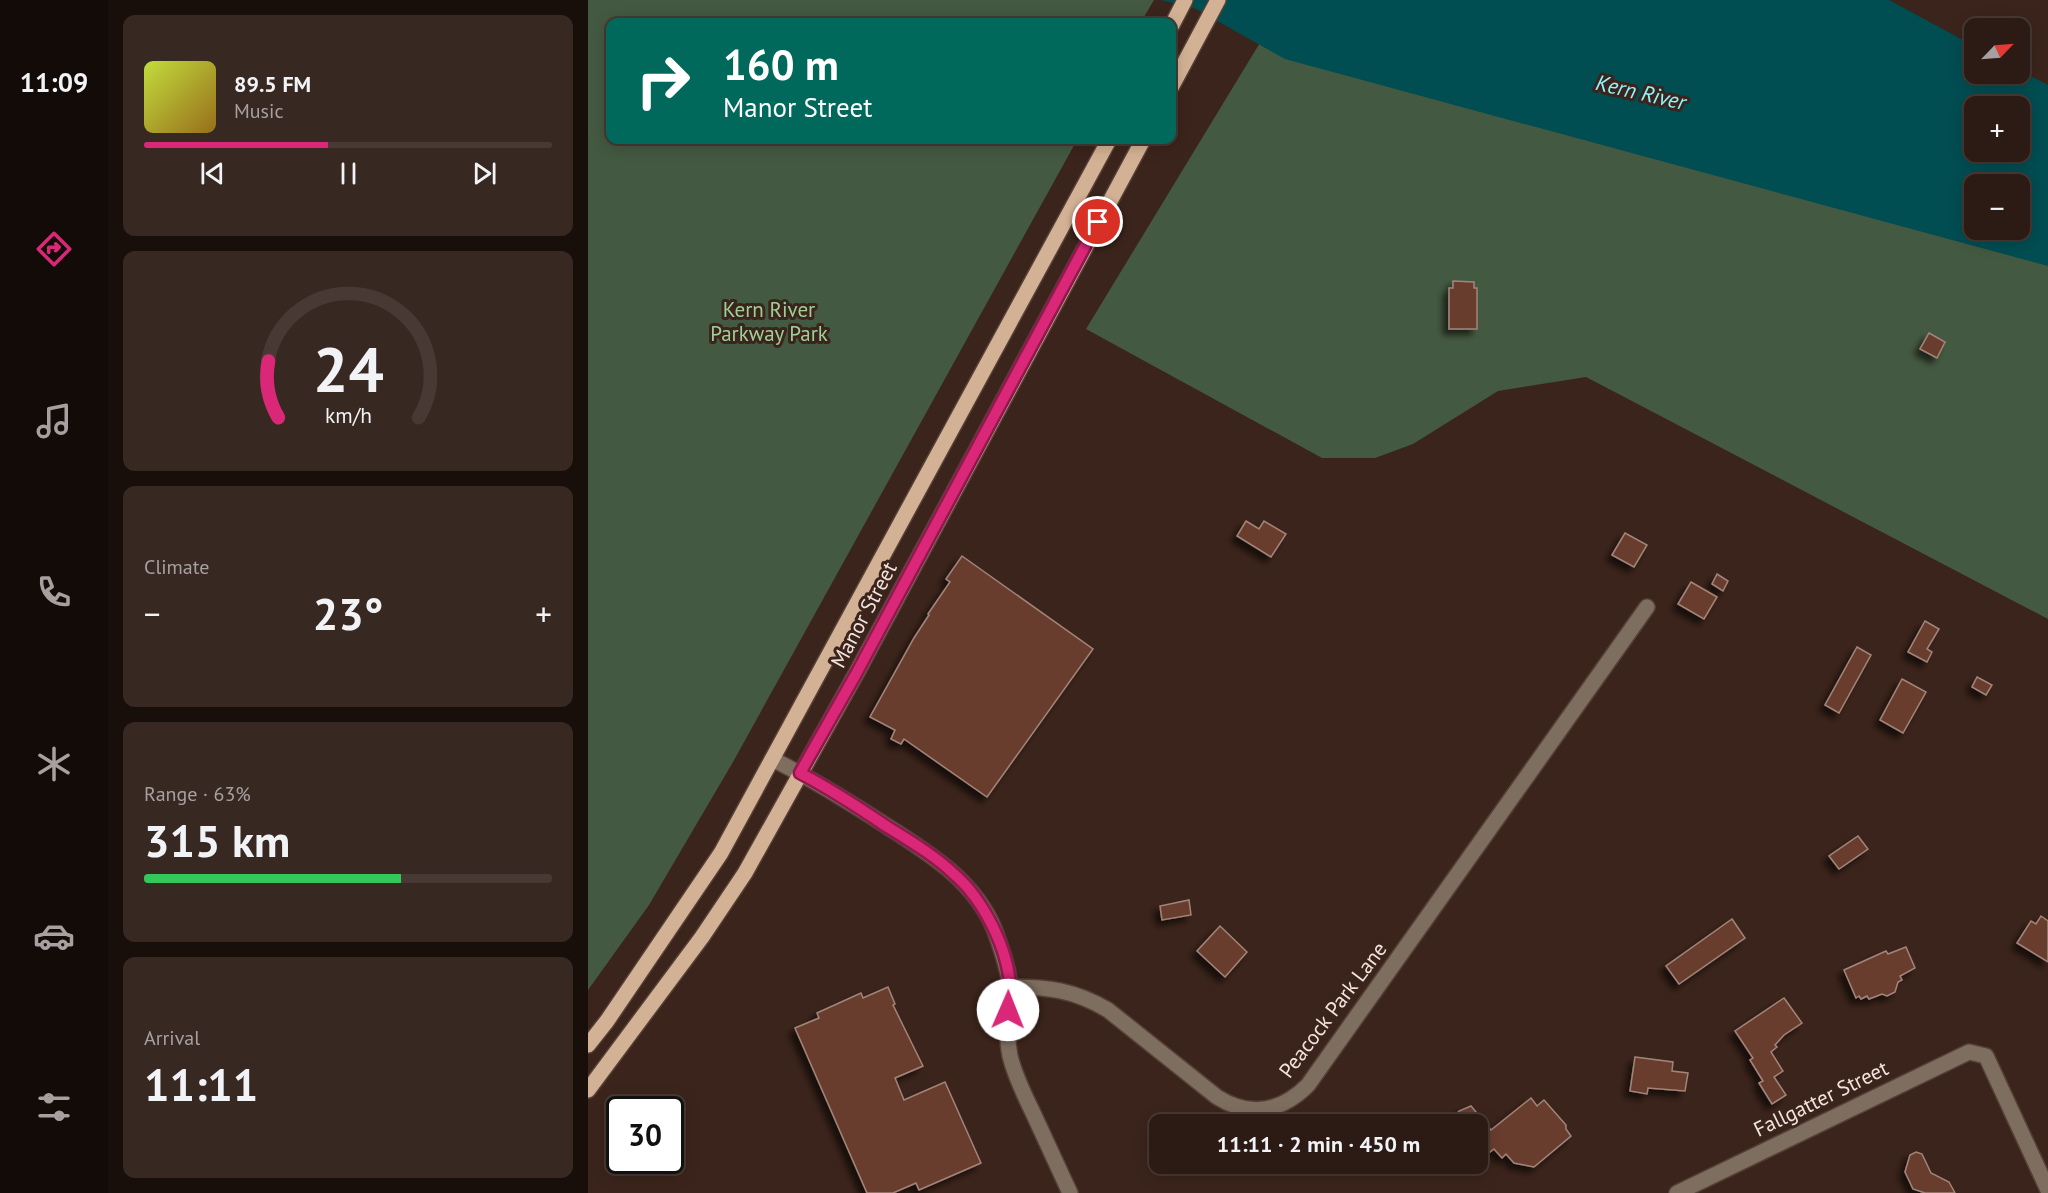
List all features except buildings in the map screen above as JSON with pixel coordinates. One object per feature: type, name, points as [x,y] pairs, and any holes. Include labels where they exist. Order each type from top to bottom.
[{"type":"main road","points":[[1176,18],[1185,0]]},
{"type":"main road","points":[[1176,79],[1218,0]]},
{"type":"main road","name":"Manor Street","points":[[588,1045],[607,1021],[721,853],[1107,144]]},
{"type":"main road","name":"Manor Street","points":[[588,1090],[702,937],[745,873],[862,663],[1141,144]]},
{"type":"street","name":"Peacock Park Lane","points":[[1010,987],[1047,987],[1070,992],[1090,1000],[1108,1010],[1229,1105],[1255,1110],[1271,1108],[1297,1096],[1308,1085],[1647,607]]},
{"type":"street","points":[[772,759],[830,789],[926,851],[972,892],[994,930],[1007,970],[1010,987],[1007,1033],[1015,1071],[1070,1193]]},
{"type":"street","name":"Fallgatter Street","points":[[1677,1193],[1969,1052],[1986,1056],[2048,1190]]},
{"type":"green space","name":"Kern River Parkway Park","points":[[588,0],[1154,0],[1143,18],[606,18],[606,144],[1075,144],[733,762],[649,905],[588,990]]},
{"type":"green space","points":[[1286,0],[1964,150],[1964,162],[2030,162],[2030,144],[2048,130],[2048,619],[1586,377],[1498,391],[1413,444],[1375,458],[1322,458],[1086,329]]},
{"type":"water","name":"Kern River","points":[[1161,0],[1889,0],[1964,41],[1964,84],[2030,84],[2030,76],[2048,85],[2048,266],[1285,59],[1196,9]]},
{"type":"route","points":[[1008,1010],[1010,987],[1007,970],[994,930],[984,909],[972,892],[926,851],[830,789],[800,773],[856,674],[1098,222]]}]
